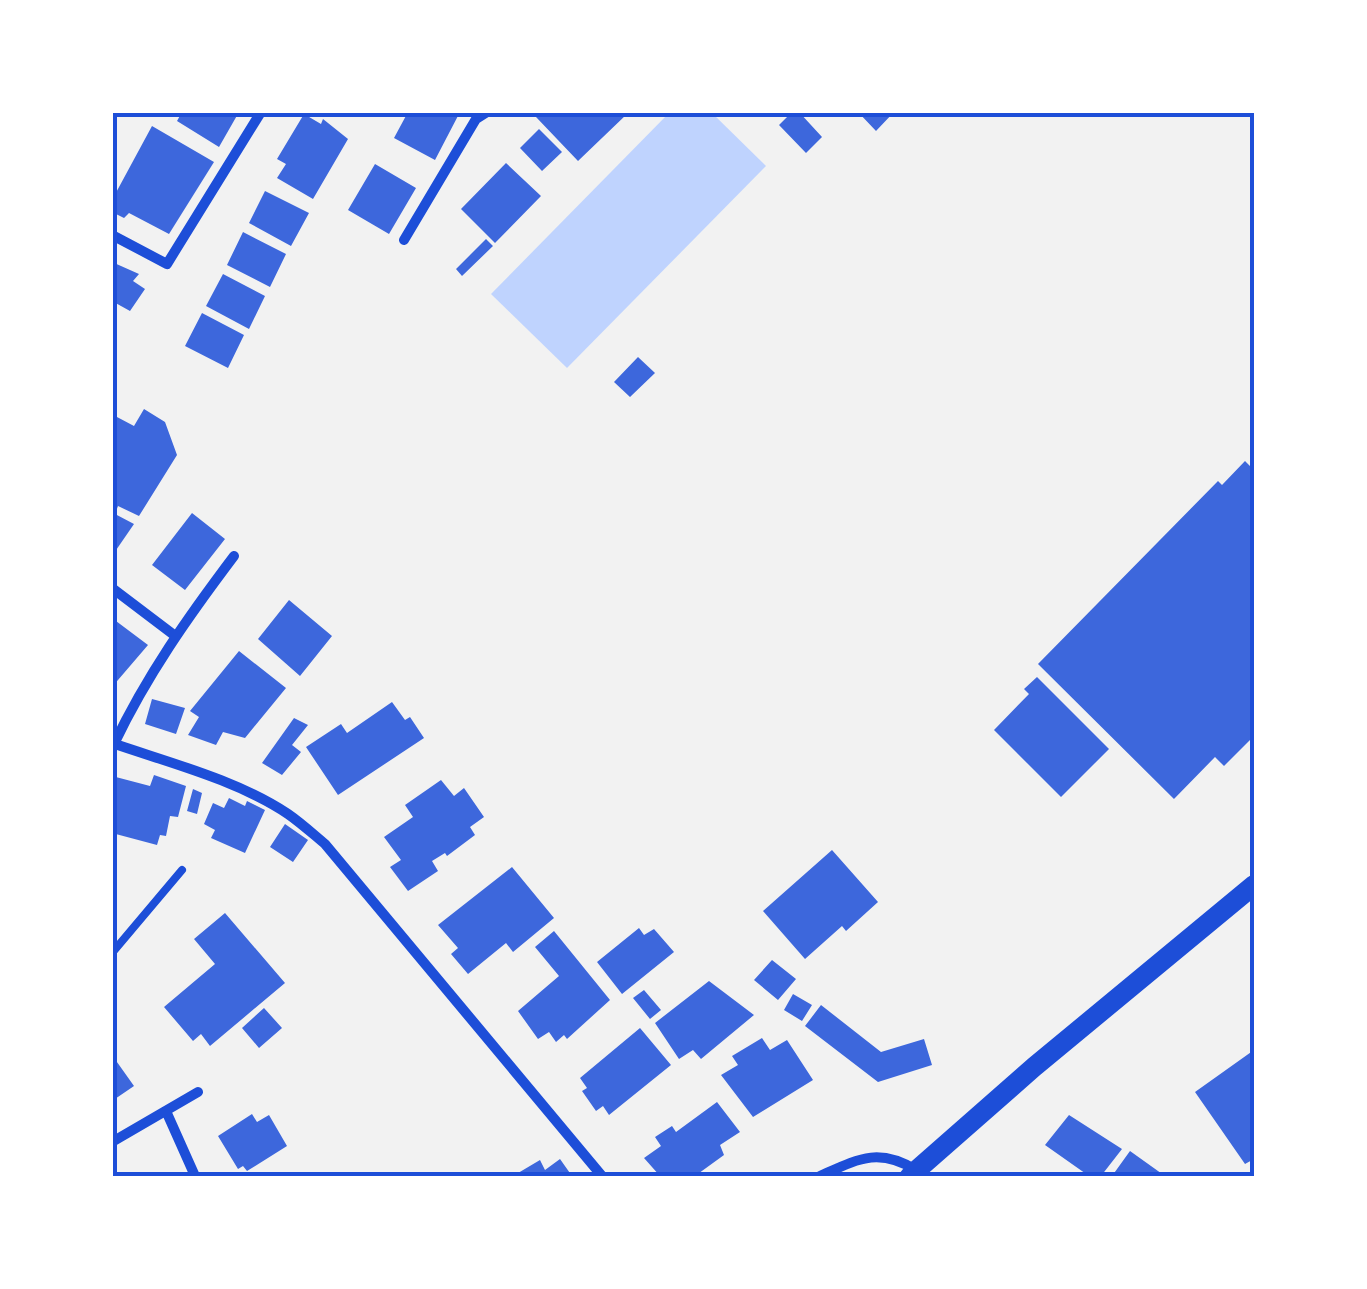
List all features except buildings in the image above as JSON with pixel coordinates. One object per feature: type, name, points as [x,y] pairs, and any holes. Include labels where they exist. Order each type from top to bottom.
[{"type":"main road","points":[[913,1174],[1034,1067],[1254,886]]},
{"type":"street","points":[[112,235],[167,264],[262,112]]},
{"type":"street","points":[[404,240],[476,118],[487,112]]},
{"type":"street","points":[[234,556],[174,635],[113,744],[209,776],[254,797],[287,813],[325,844],[602,1176]]},
{"type":"street","points":[[112,588],[174,635]]},
{"type":"street","points":[[112,1142],[198,1092]]},
{"type":"street","points":[[166,1111],[195,1176]]},
{"type":"street","points":[[820,1176],[879,1155],[896,1158],[913,1174]]},
{"type":"lane","points":[[112,952],[182,870]]},
{"type":"water","points":[[669,113],[712,113],[766,166],[567,368],[491,294]]}]
